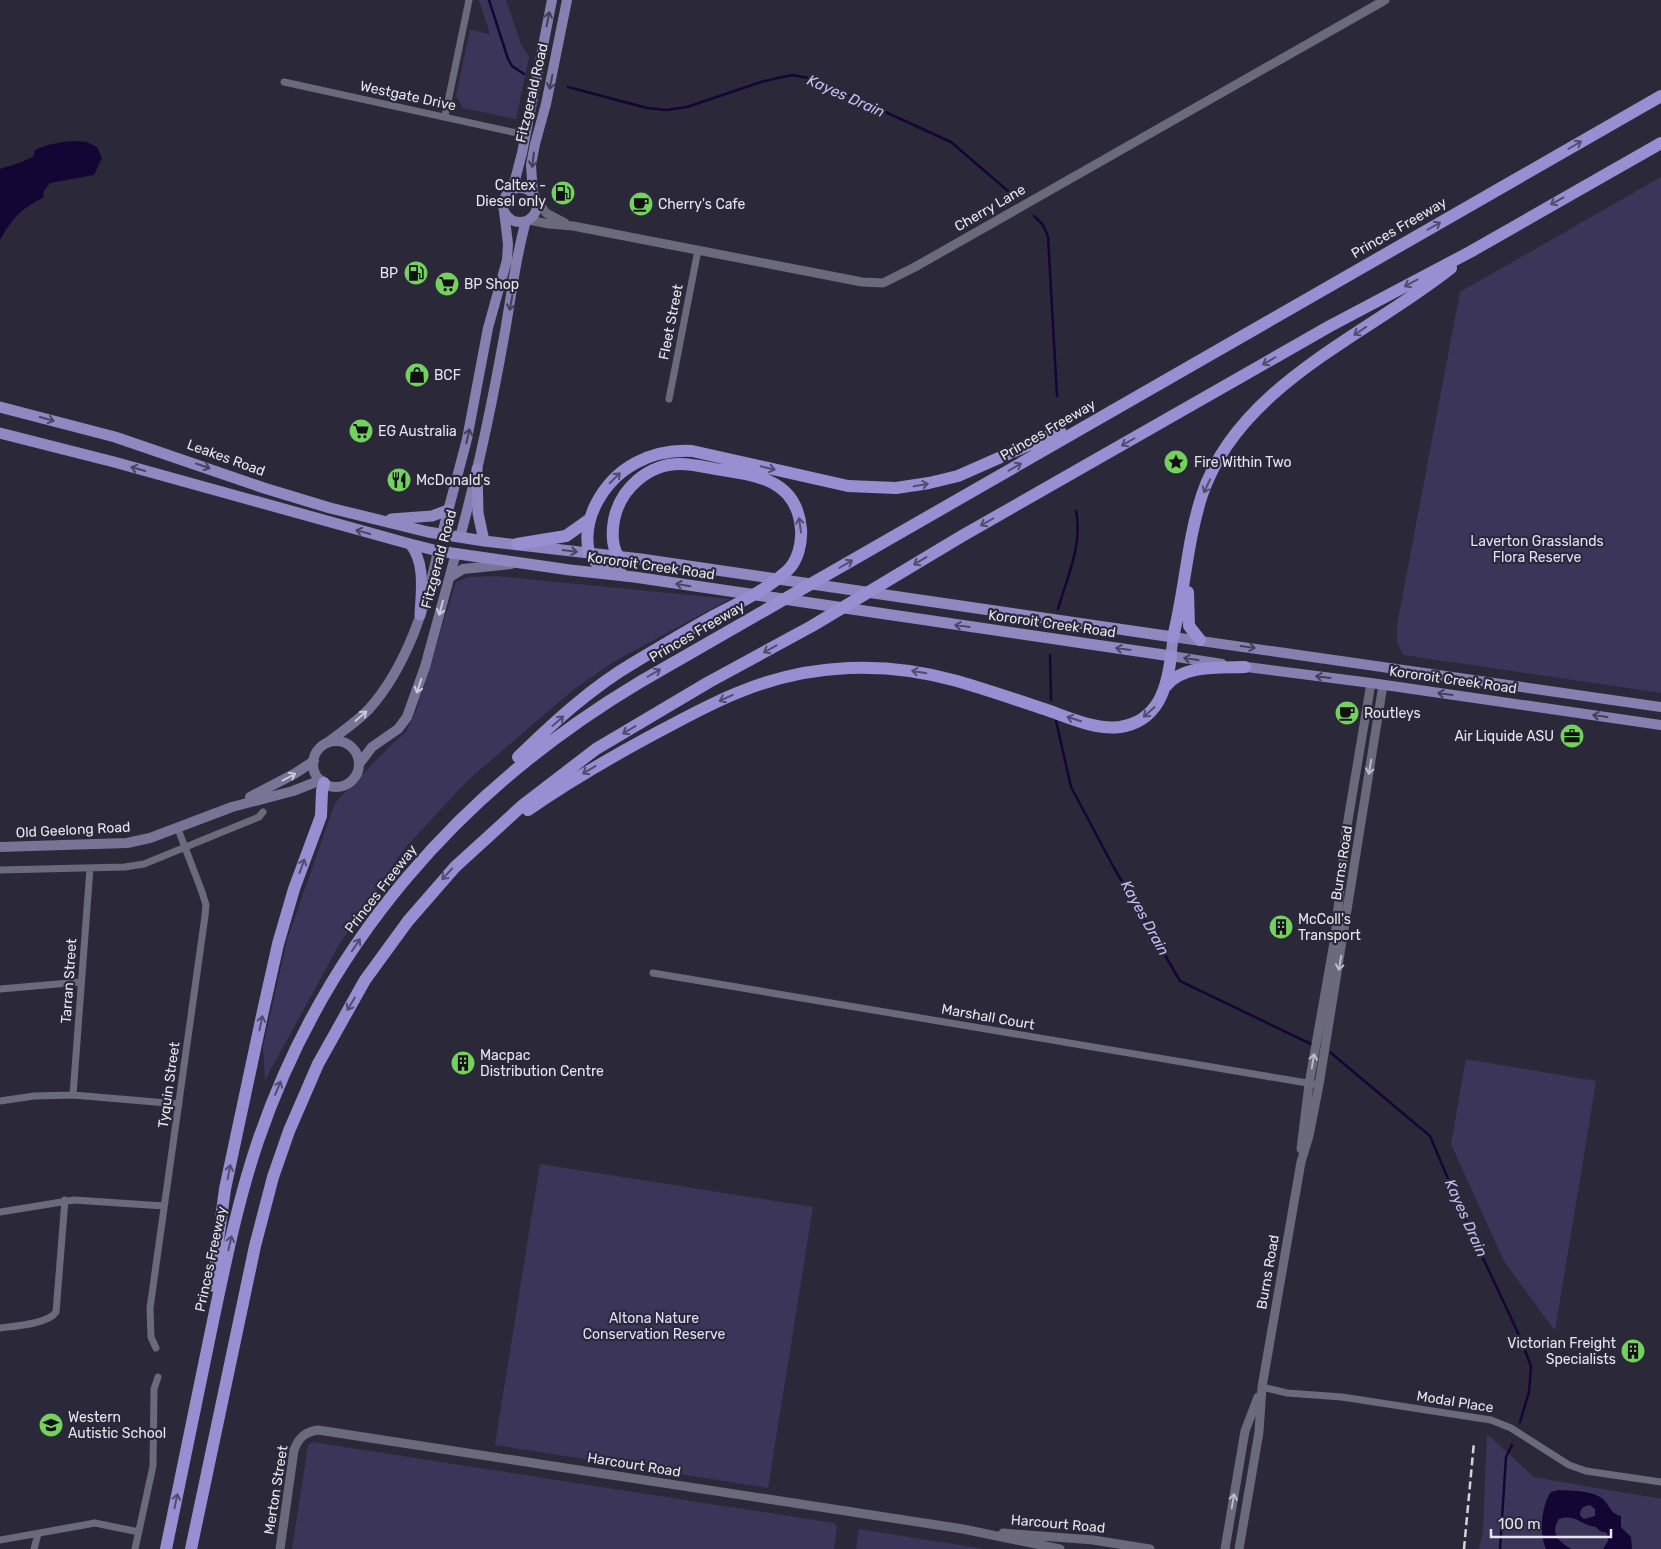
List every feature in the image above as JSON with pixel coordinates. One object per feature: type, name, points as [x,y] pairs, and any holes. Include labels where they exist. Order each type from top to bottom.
[{"type":"highway","name":"Princes Freeway","points":[[166,1549],[230,1239],[258,1140],[285,1072],[313,1016],[341,967],[368,926],[414,868],[479,801],[515,768],[548,742],[612,698],[1661,96]]},
{"type":"highway","points":[[191,1549],[256,1239],[273,1176],[292,1123],[307,1086],[329,1043],[379,960],[428,897],[469,853],[538,792],[596,749],[709,682],[812,626],[962,536],[1330,326],[1470,252],[1661,143]]},
{"type":"highway","points":[[469,853],[550,794],[598,764],[728,697],[759,684],[796,674],[830,669],[870,667],[923,673],[968,684],[1089,724],[1112,728],[1132,724],[1142,718],[1158,704],[1166,686],[1186,568],[1203,494],[1220,458],[1244,423],[1278,390],[1307,367],[1428,287],[1470,252]]},
{"type":"highway","points":[[634,577],[600,564],[591,558],[586,536],[590,519],[602,494],[621,472],[644,458],[670,451],[692,451],[829,482],[860,487],[913,486],[958,476],[1048,438],[1330,285]]},
{"type":"highway","name":"Leakes Road","points":[[0,407],[115,437],[184,459],[264,488],[330,508],[442,534]]},
{"type":"highway","points":[[0,433],[114,462],[438,551]]},
{"type":"highway","points":[[414,868],[445,832],[500,775],[531,744],[586,696],[626,668],[764,588],[788,570],[798,555],[801,539],[800,522],[790,498],[778,485],[769,480],[751,475],[696,466],[670,465],[654,470],[639,479],[621,499],[615,516],[613,533],[614,548],[619,556]]},
{"type":"highway","points":[[477,468],[478,513],[484,541]]},
{"type":"highway","points":[[380,520],[432,516],[448,510]]},
{"type":"highway","points":[[517,544],[566,536],[590,519]]},
{"type":"highway","name":"Kororoit Creek Road","points":[[442,534],[484,541],[619,556],[1173,637]]},
{"type":"highway","name":"Fitzgerald Road","points":[[438,551],[442,534]]},
{"type":"highway","name":"Fitzgerald Road","points":[[456,553],[460,538]]},
{"type":"highway","points":[[410,544],[416,552],[419,562],[421,586],[420,616]]},
{"type":"highway","name":"Kororoit Creek Road","points":[[438,551],[634,577],[1171,656]]},
{"type":"highway","points":[[1186,568],[1189,626],[1200,640]]},
{"type":"highway","points":[[1166,686],[1175,677],[1188,672],[1245,667]]},
{"type":"highway","points":[[209,1342],[217,1248],[232,1157],[278,944],[294,889],[321,816],[322,781]]},
{"type":"main road","name":"Fitzgerald Road","points":[[510,192],[515,180],[526,135],[552,0]]},
{"type":"main road","name":"Fitzgerald Road","points":[[534,195],[531,165],[546,104],[567,0]]},
{"type":"main road","points":[[519,188],[534,195],[538,207],[536,213],[527,221],[516,222],[511,220],[504,211],[504,201],[510,192],[519,188]]},
{"type":"main road","name":"Fitzgerald Road","points":[[442,534],[467,438],[488,328],[507,260],[508,244],[504,211]]},
{"type":"main road","name":"Fitzgerald Road","points":[[460,538],[502,351],[522,236],[527,221]]},
{"type":"main road","name":"Fitzgerald Road","points":[[327,743],[369,710],[388,684],[420,616],[438,551]]},
{"type":"main road","name":"Fitzgerald Road","points":[[359,764],[372,747],[398,729],[407,717],[425,667],[456,553]]},
{"type":"main road","points":[[450,577],[463,569],[520,563]]},
{"type":"main road","name":"Kororoit Creek Road","points":[[1173,637],[1656,706]]},
{"type":"main road","name":"Kororoit Creek Road","points":[[1171,656],[1661,725]]},
{"type":"main road","points":[[1371,683],[1380,666]]},
{"type":"main road","points":[[1380,666],[1384,685]]},
{"type":"main road","points":[[1649,723],[1656,706]]},
{"type":"main road","points":[[338,741],[349,745],[356,753],[359,764],[356,775],[349,783],[334,786],[322,781],[315,771],[314,761],[318,750],[327,743],[338,741]]},
{"type":"main road","name":"Old Geelong Road","points":[[0,847],[127,842],[150,838],[232,807],[294,774],[314,761]]},
{"type":"main road","name":"Old Geelong Road","points":[[232,807],[293,791],[322,781]]},
{"type":"street","points":[[445,116],[469,0]]},
{"type":"street","name":"Cherry Lane","points":[[527,221],[573,226],[862,282],[883,283],[915,267],[1385,0]]},
{"type":"street","name":"Westgate Drive","points":[[284,82],[526,135]]},
{"type":"street","name":"Cherry Lane","points":[[534,195],[546,213],[573,226]]},
{"type":"street","name":"Fleet Street","points":[[669,399],[698,250]]},
{"type":"street","name":"Burns Road","points":[[1301,1162],[1302,1134],[1309,1084],[1324,1004],[1346,832],[1371,683]]},
{"type":"street","name":"Burns Road","points":[[1239,1549],[1259,1432],[1262,1387],[1301,1162],[1309,1136],[1319,1085],[1384,685]]},
{"type":"street","points":[[1362,737],[1374,744]]},
{"type":"street","points":[[0,870],[125,867],[144,864],[259,817],[263,812]]},
{"type":"street","name":"Tyquin Street","points":[[156,1348],[151,1337],[150,1308],[206,905],[178,829]]},
{"type":"street","name":"Tarran Street","points":[[73,1095],[90,868]]},
{"type":"street","points":[[1338,906],[1348,908]]},
{"type":"street","name":"Marshall Court","points":[[654,973],[1319,1085]]},
{"type":"street","points":[[0,990],[81,982]]},
{"type":"street","points":[[0,1101],[34,1096],[73,1095],[179,1104]]},
{"type":"street","points":[[0,1212],[65,1200],[164,1206]]},
{"type":"street","points":[[0,1328],[44,1321],[54,1316],[56,1312],[65,1200]]},
{"type":"street","points":[[135,1549],[153,1466],[154,1389],[158,1377]]},
{"type":"street","name":"Burns Road","points":[[1225,1549],[1246,1431],[1262,1387]]},
{"type":"street","name":"Modal Place","points":[[1262,1387],[1288,1393],[1358,1399],[1498,1422],[1577,1468],[1661,1482]]},
{"type":"street","name":"Harcourt Road","points":[[302,1436],[318,1430],[340,1432],[963,1529],[1060,1549]]},
{"type":"street","name":"Merton Street","points":[[280,1549],[294,1450],[297,1441],[302,1436]]},
{"type":"street","points":[[0,1540],[95,1523],[139,1532]]},
{"type":"street","name":"Harcourt Road","points":[[963,1529],[1093,1540],[1150,1549]]},
{"type":"street","points":[[34,1549],[38,1534]]},
{"type":"green space","points":[[479,0],[506,0],[521,44],[529,57],[516,119],[463,108],[456,96],[470,30],[490,34]]},
{"type":"green space","name":"Laverton Grasslands Flora Reserve","points":[[1661,177],[1661,693],[1403,655],[1397,642],[1397,625],[1460,292]]},
{"type":"green space","points":[[496,576],[730,599],[613,662],[573,690],[468,780],[404,849],[340,943],[265,1080],[263,1047],[287,940],[335,803],[406,732],[416,711],[456,582],[468,577]]},
{"type":"green space","points":[[1466,1059],[1596,1081],[1555,1331],[1504,1261],[1451,1144]]},
{"type":"green space","name":"Altona Nature Conservation Reserve","points":[[540,1164],[813,1207],[768,1488],[495,1445]]},
{"type":"green space","points":[[1487,1434],[1534,1477],[1661,1499],[1661,1549],[1479,1549],[1483,1530]]},
{"type":"green space","points":[[312,1442],[834,1523],[837,1527],[834,1549],[292,1549],[308,1446]]},
{"type":"green space","points":[[859,1529],[984,1549],[856,1549]]},
{"type":"shaded area","points":[[73,141],[87,142],[97,147],[102,158],[94,175],[50,183],[44,191],[43,198],[28,206],[17,215],[0,240],[0,169],[33,157],[35,150],[40,148]]},
{"type":"shaded area","points":[[1558,1490],[1576,1491],[1600,1497],[1613,1512],[1621,1516],[1621,1527],[1631,1537],[1632,1549],[1603,1549],[1608,1541],[1607,1533],[1574,1519],[1565,1518],[1559,1519],[1555,1529],[1557,1537],[1571,1549],[1546,1549],[1542,1536],[1542,1520],[1545,1505],[1551,1492]],"holes":[[[1590,1505],[1595,1509],[1595,1516],[1584,1519],[1580,1515],[1582,1509],[1586,1506]]]},
{"type":"waterway","name":"Kayes Drain","points":[[489,0],[508,59],[512,66],[524,74]]},
{"type":"waterway","name":"Kayes Drain","points":[[568,87],[647,108],[666,110],[687,107],[761,82],[782,77],[793,75],[813,79],[951,142],[1015,197]]},
{"type":"waterway","name":"Kayes Drain","points":[[1034,216],[1043,225],[1048,236],[1057,396]]},
{"type":"waterway","name":"Kayes Drain","points":[[1058,609],[1076,548],[1078,523],[1076,511]]},
{"type":"waterway","name":"Kayes Drain","points":[[1050,655],[1051,700]]},
{"type":"waterway","name":"Kayes Drain","points":[[1056,721],[1071,787],[1113,866],[1180,981],[1311,1044]]},
{"type":"waterway","name":"Kayes Drain","points":[[1331,1053],[1430,1136],[1531,1366],[1529,1392],[1520,1422]]},
{"type":"waterway","name":"Kayes Drain","points":[[1500,1549],[1506,1457],[1512,1445]]},
{"type":"railway","points":[[1464,1549],[1474,1442]]},
{"type":"place","name":"Caltex - Diesel only","points":[[563,193]]},
{"type":"place","name":"Cherry's Cafe","points":[[641,204]]},
{"type":"place","name":"BP","points":[[416,273]]},
{"type":"place","name":"BP Shop","points":[[447,284]]},
{"type":"place","name":"BCF","points":[[417,375]]},
{"type":"place","name":"EG Australia","points":[[361,431]]},
{"type":"place","name":"Fire Within Two","points":[[1176,462]]},
{"type":"place","name":"McDonald's","points":[[399,480]]},
{"type":"place","name":"Routleys","points":[[1347,713]]},
{"type":"place","name":"Air Liquide ASU","points":[[1572,736]]},
{"type":"place","name":"McColl's Transport","points":[[1281,927]]},
{"type":"place","name":"Macpac Distribution Centre","points":[[463,1063]]},
{"type":"place","name":"Victorian Freight Specialists","points":[[1633,1351]]},
{"type":"place","name":"Western Autistic School","points":[[51,1425]]}]
